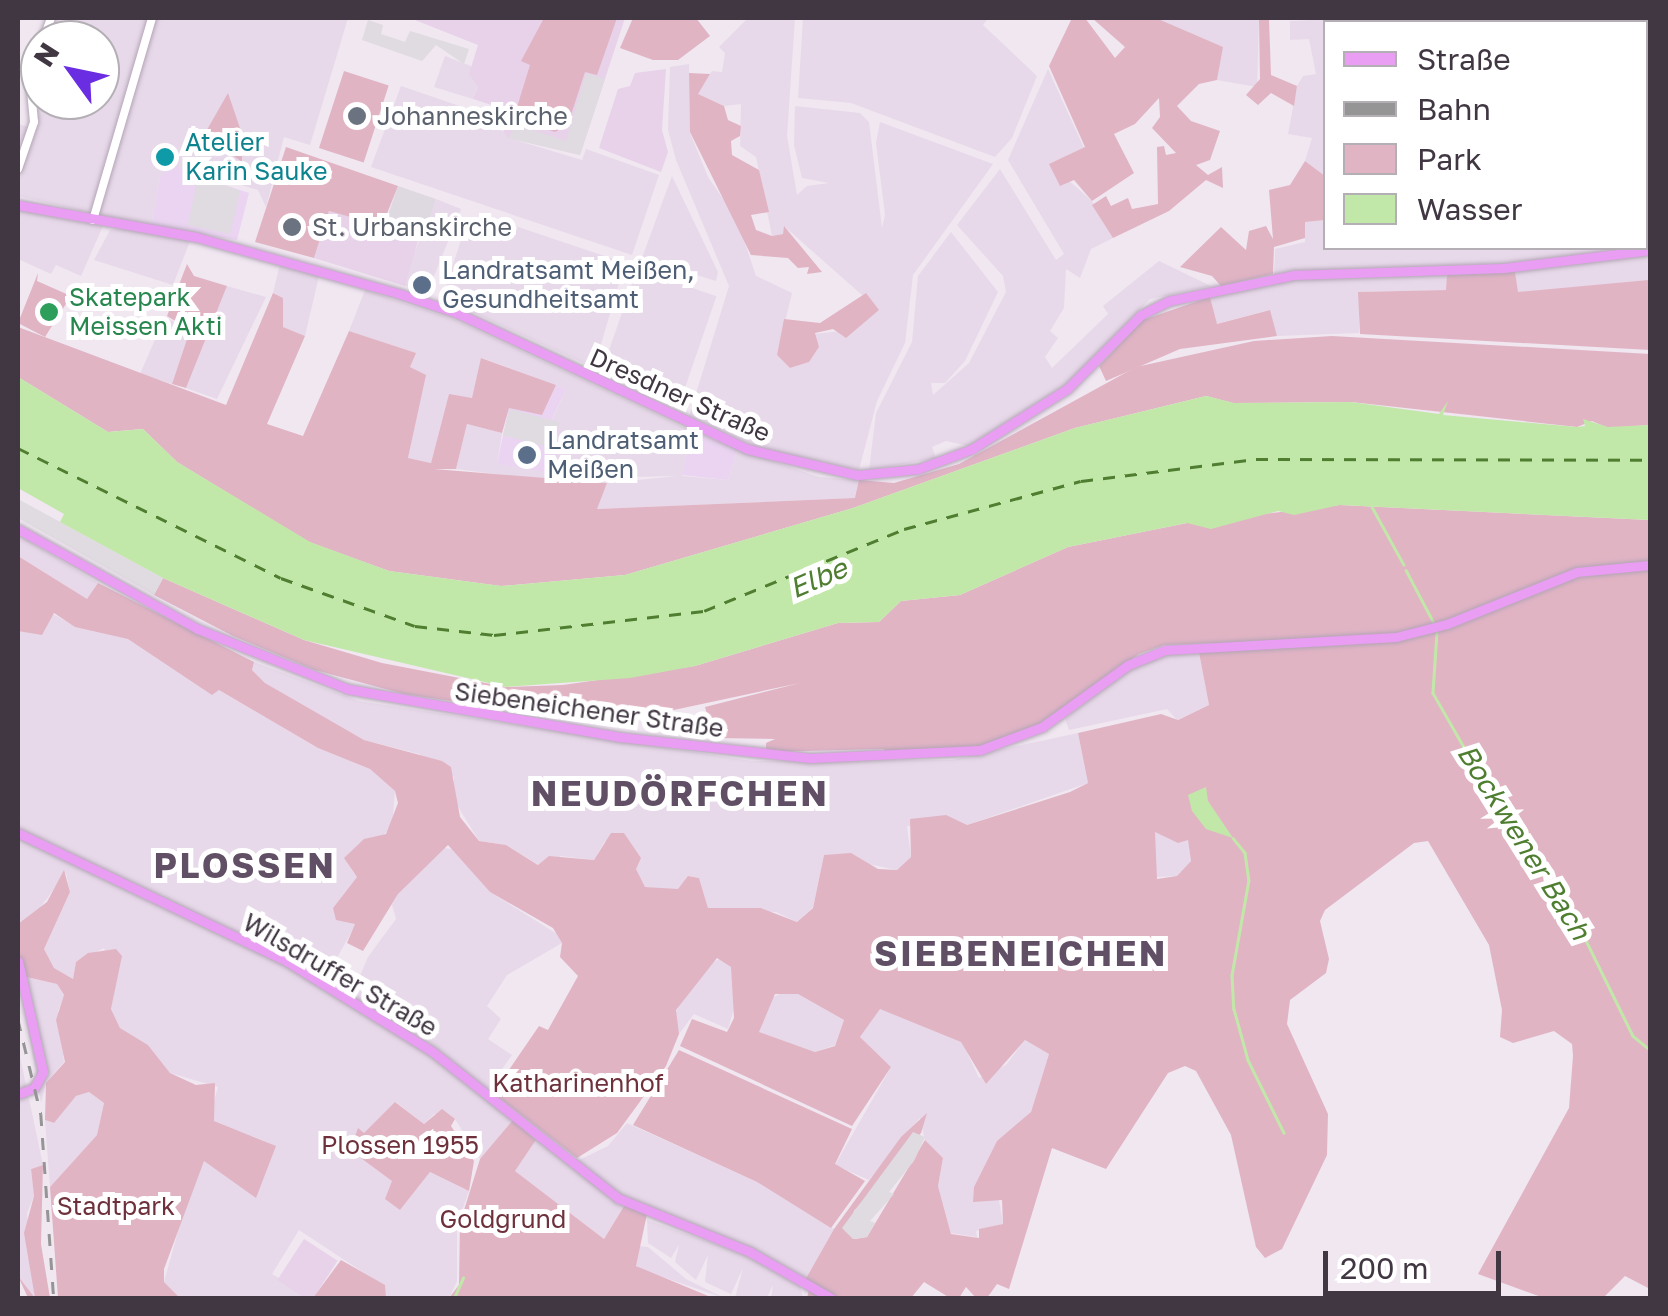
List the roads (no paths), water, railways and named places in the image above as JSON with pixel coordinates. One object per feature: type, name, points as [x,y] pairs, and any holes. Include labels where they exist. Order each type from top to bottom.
[{"type":"main road","name":"Dresdner Straße","points":[[18,205],[196,237],[400,294],[457,313],[752,452],[819,470],[873,475],[930,466],[986,441],[1068,389],[1132,322],[1168,301],[1293,275],[1504,268],[1650,250]]},
{"type":"main road","name":"Siebeneichener Straße","points":[[18,529],[198,629],[348,690],[783,758],[926,756],[1000,745],[1042,727],[1128,665],[1165,650],[1378,638],[1437,628],[1577,572],[1650,564]]},
{"type":"main road","name":"Wilsdruffer Straße","points":[[18,832],[278,956],[425,1046],[618,1198],[750,1252],[831,1298]]},
{"type":"main road","points":[[18,961],[43,1072],[34,1088],[18,1094]]},
{"type":"street","points":[[93,220],[152,18]]},
{"type":"street","points":[[18,169],[34,120]]},
{"type":"water","name":"Elbe","points":[[18,377],[108,432],[143,429],[177,462],[310,542],[389,571],[501,586],[625,575],[853,508],[1075,428],[1206,396],[1234,403],[1351,402],[1439,414],[1448,401],[1443,415],[1577,427],[1585,426],[1583,419],[1608,427],[1650,425],[1650,520],[1340,505],[1294,515],[1278,511],[1211,529],[1187,523],[1068,547],[960,595],[901,601],[879,622],[838,623],[695,666],[630,678],[506,687],[304,640],[163,578],[60,522],[64,514],[18,488]]},
{"type":"water","points":[[1206,787],[1208,801],[1233,838],[1206,829],[1192,811],[1188,795]]},
{"type":"waterway","points":[[1371,505],[1404,565]]},
{"type":"waterway","name":"Bockwener Bach","points":[[1406,570],[1435,625]]},
{"type":"waterway","name":"Bockwener Bach","points":[[1437,632],[1433,693],[1511,829],[1576,920],[1633,1036],[1650,1050]]},
{"type":"waterway","points":[[1233,838],[1245,853],[1249,880],[1232,975],[1234,1009],[1248,1060],[1284,1133]]},
{"type":"waterway","points":[[454,1298],[463,1278]]},
{"type":"railway","points":[[18,1019],[41,1114],[54,1298]]},
{"type":"place","name":"Johanneskirche","points":[[357,116]]},
{"type":"place","name":"Atelier Karin Sauke","points":[[165,157]]},
{"type":"place","name":"St. Urbanskirche","points":[[292,227]]},
{"type":"place","name":"Landratsamt Meißen, Gesundheitsamt","points":[[422,285]]},
{"type":"place","name":"Skatepark Meissen Akti","points":[[49,312]]},
{"type":"place","name":"Landratsamt Meißen","points":[[527,455]]},
{"type":"district","name":"NEUDÖRFCHEN","points":[[680,793]]},
{"type":"district","name":"PLOSSEN","points":[[245,865]]},
{"type":"district","name":"SIEBENEICHEN","points":[[1021,953]]},
{"type":"park label","name":"Katharinenhof","points":[[578,1083]]},
{"type":"park label","name":"Plossen 1955","points":[[400,1145]]},
{"type":"park label","name":"Stadtpark","points":[[116,1206]]},
{"type":"park label","name":"Goldgrund","points":[[503,1219]]}]
